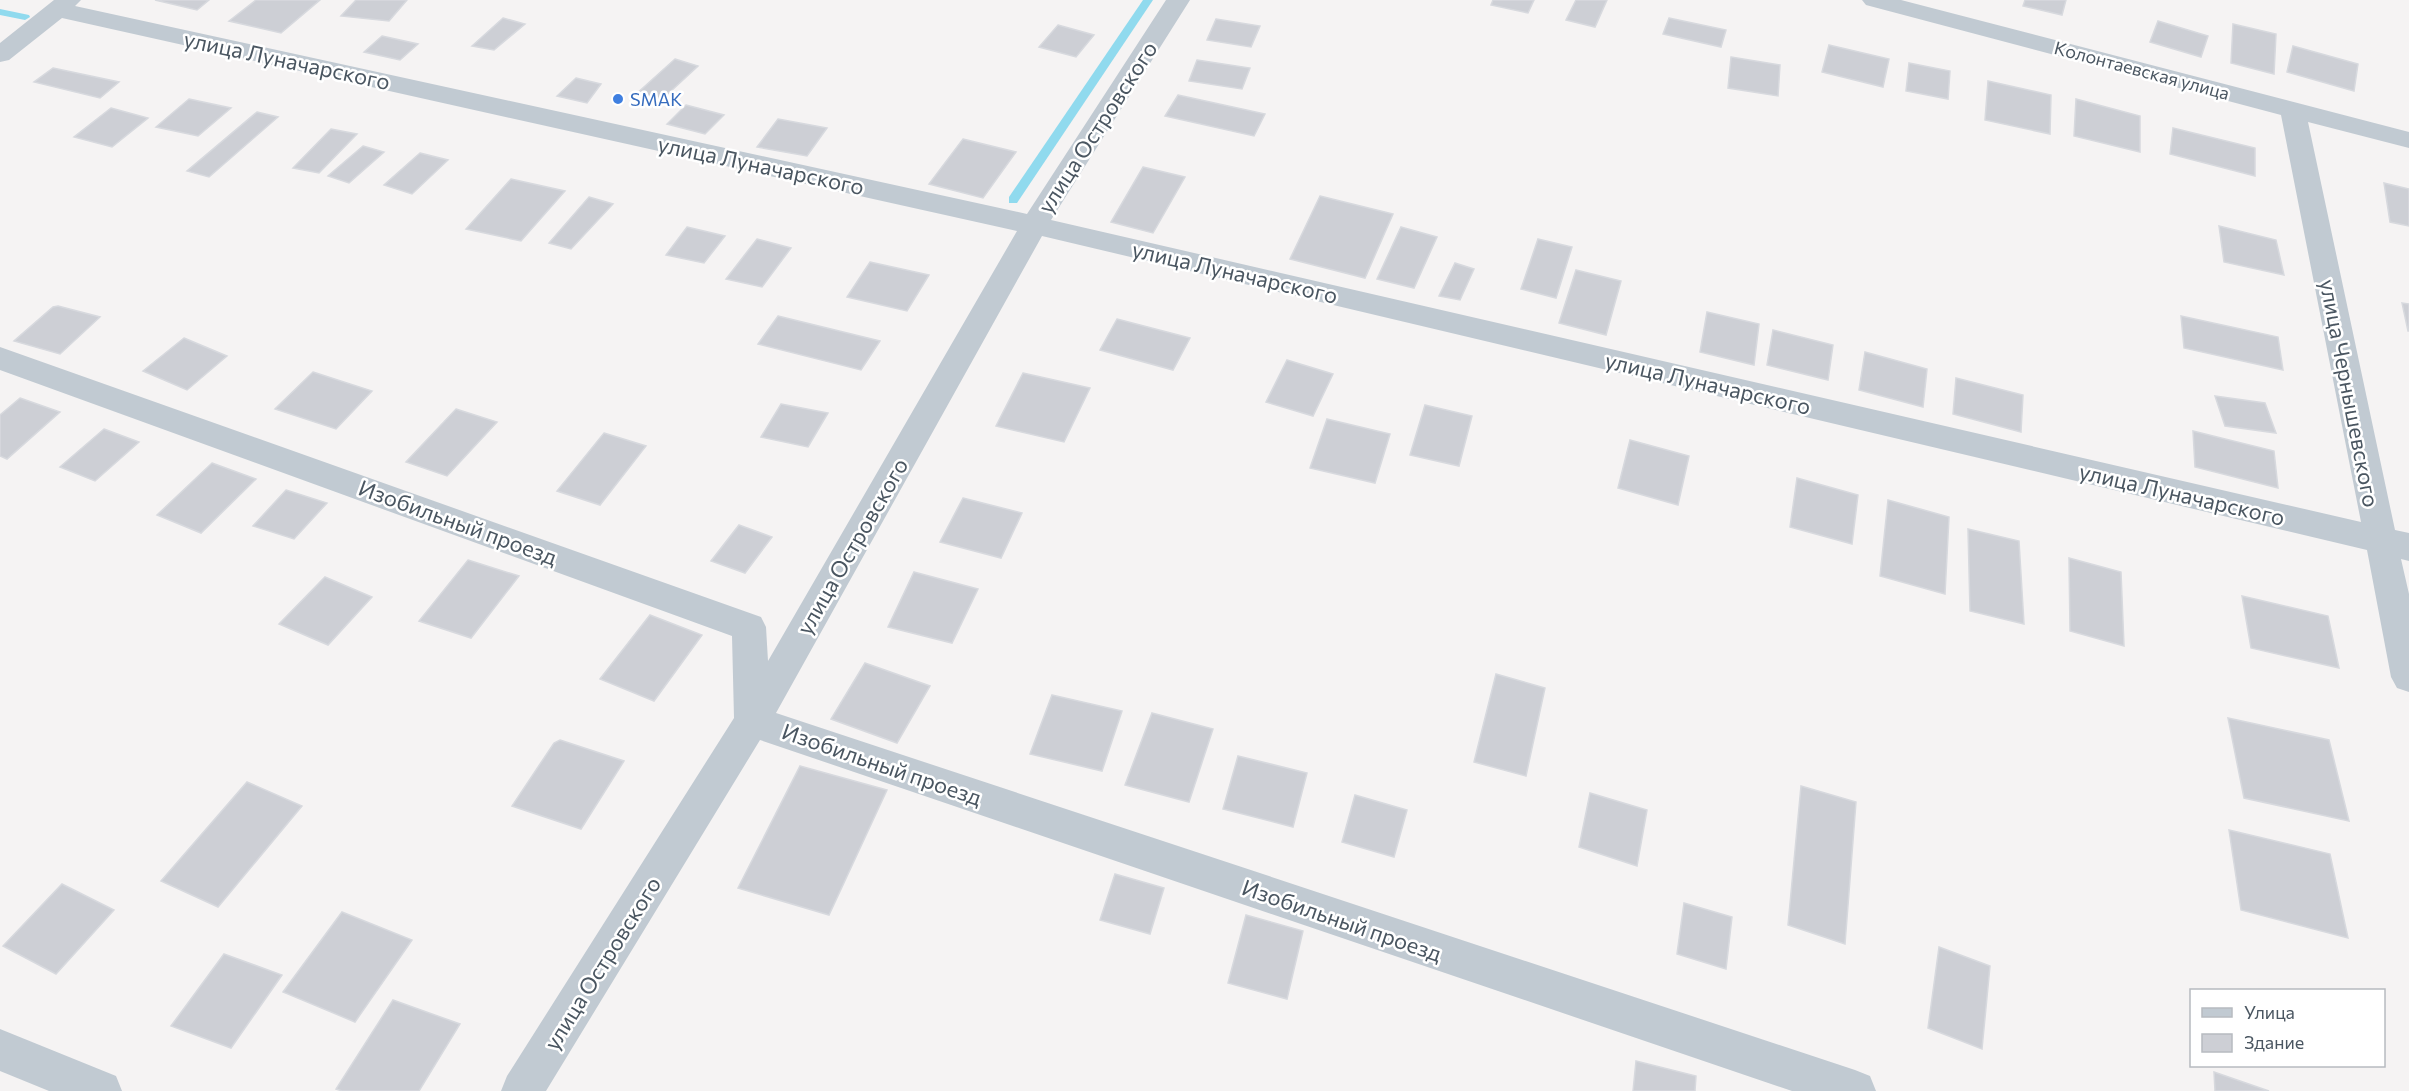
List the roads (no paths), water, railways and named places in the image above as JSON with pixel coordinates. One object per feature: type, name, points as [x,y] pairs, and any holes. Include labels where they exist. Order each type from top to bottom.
[{"type":"street","name":"улица Островского","points":[[522,1091],[752,721],[1034,225],[1178,0]]},
{"type":"street","name":"Колонтаевская улица","points":[[1874,0],[2409,140]]},
{"type":"street","name":"улица Луначарского","points":[[64,5],[1034,225],[2409,547]]},
{"type":"street","points":[[0,55],[64,5]]},
{"type":"street","name":"улица Чернышевского","points":[[2293,109],[2379,540],[2409,677]]},
{"type":"street","name":"Изобильный проезд","points":[[0,358],[749,627],[752,721],[1855,1091]]},
{"type":"street","points":[[0,1050],[101,1091]]},
{"type":"waterway","points":[[1013,200],[1148,0]]},
{"type":"waterway","points":[[0,12],[25,17]]},
{"type":"place","name":"SMAK","points":[[618,99]]}]
